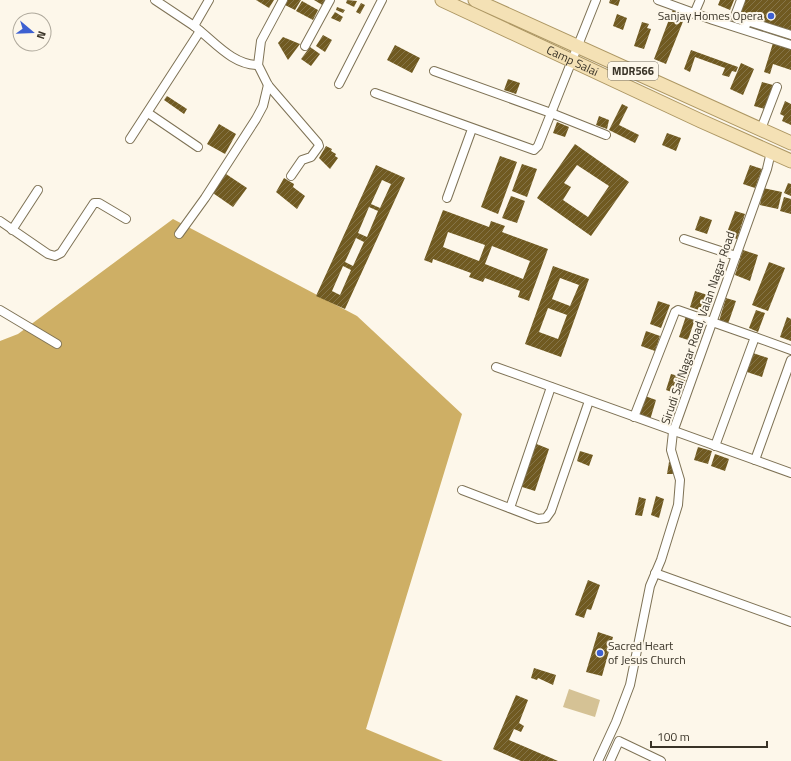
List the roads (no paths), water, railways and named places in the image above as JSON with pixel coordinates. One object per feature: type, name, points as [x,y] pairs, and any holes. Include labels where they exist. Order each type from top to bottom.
[{"type":"main road","name":"Camp Salai","points":[[442,0],[571,61],[791,161]]},
{"type":"main road","name":"Camp Salai","points":[[483,2],[791,143]]},
{"type":"street","points":[[155,0],[197,28],[238,62],[247,65],[258,65]]},
{"type":"street","points":[[130,139],[148,113],[197,28],[209,0]]},
{"type":"street","points":[[283,0],[261,41],[258,65],[268,85],[318,143],[316,153],[302,160],[291,176]]},
{"type":"street","points":[[305,46],[330,0]]},
{"type":"street","points":[[339,84],[382,0]]},
{"type":"street","points":[[375,92],[472,129],[534,150],[538,146],[596,0]]},
{"type":"street","points":[[658,0],[694,14],[791,44]]},
{"type":"street","points":[[694,14],[700,0]]},
{"type":"street","points":[[741,0],[735,16],[737,19],[791,34]]},
{"type":"street","points":[[744,30],[747,21]]},
{"type":"street","points":[[434,71],[551,113],[606,135]]},
{"type":"street","points":[[179,234],[199,207],[256,119],[263,106],[268,85]]},
{"type":"street","points":[[761,129],[777,87]]},
{"type":"street","points":[[148,113],[198,147]]},
{"type":"street","points":[[448,198],[472,129]]},
{"type":"street","name":"Sirudi Sai Nagar Road, Valan Nagar Road","points":[[598,761],[630,685],[650,586],[661,560],[678,505],[680,490],[679,474],[671,450],[673,432],[736,256],[771,152]]},
{"type":"street","points":[[12,230],[38,190]]},
{"type":"street","points":[[0,220],[12,230],[48,254],[56,256],[61,253],[94,203],[99,203],[126,219]]},
{"type":"street","points":[[684,239],[736,256]]},
{"type":"street","points":[[0,310],[57,344]]},
{"type":"street","points":[[634,417],[674,312],[678,310],[791,350]]},
{"type":"street","points":[[715,446],[755,337]]},
{"type":"street","points":[[755,460],[791,360]]},
{"type":"street","points":[[496,367],[673,432],[791,473]]},
{"type":"street","points":[[510,508],[551,387]]},
{"type":"street","points":[[462,490],[538,519],[546,518],[551,511],[589,401]]},
{"type":"street","points":[[655,573],[791,622]]},
{"type":"street","points":[[608,740],[617,745]]},
{"type":"street","points":[[610,761],[619,741],[661,761]]},
{"type":"place","name":"Sanjay Homes Opera","points":[[771,16]]},
{"type":"place","name":"Sacred Heart of Jesus Church","points":[[600,653]]}]
